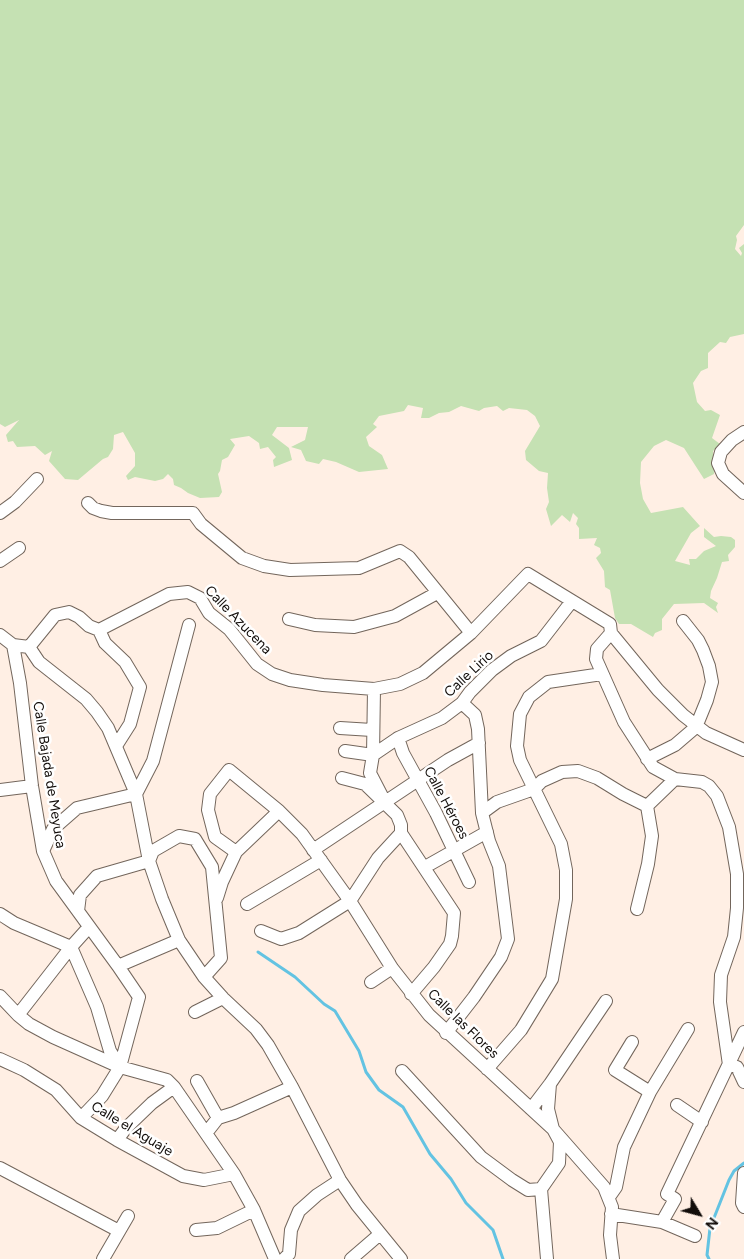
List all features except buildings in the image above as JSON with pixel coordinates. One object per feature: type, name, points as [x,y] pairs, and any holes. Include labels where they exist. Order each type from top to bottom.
[{"type":"street","points":[[744,432],[732,440],[721,452],[718,463],[723,474],[744,493]]},
{"type":"street","points":[[0,513],[16,502],[37,479]]},
{"type":"street","points":[[88,503],[92,508],[112,513],[193,513],[201,524],[242,558],[264,566],[281,569],[359,568],[400,551],[409,557],[471,633]]},
{"type":"street","points":[[0,561],[19,548]]},
{"type":"street","name":"Calle Azucena","points":[[99,630],[169,594],[188,592],[200,598],[209,613],[229,630],[257,664],[272,674],[290,680],[324,685],[374,689],[400,684],[423,674],[471,633],[528,574],[572,601]]},
{"type":"street","points":[[289,619],[315,625],[354,627],[395,616],[437,593]]},
{"type":"street","points":[[572,601],[610,624],[611,633],[658,690],[696,727],[744,750]]},
{"type":"street","name":"Calle Lirio","points":[[373,755],[398,738],[442,718],[462,703],[492,670],[511,656],[540,641],[572,601]]},
{"type":"street","points":[[29,647],[55,615],[69,612],[88,626],[99,630],[105,643],[125,662],[140,687],[130,724],[116,746]]},
{"type":"street","points":[[647,759],[675,745],[696,727],[712,682],[703,650],[692,632],[682,621]]},
{"type":"street","points":[[43,851],[53,829],[77,808],[136,794],[153,761],[189,625]]},
{"type":"street","points":[[611,633],[597,650],[596,659],[624,722],[653,766],[675,779],[702,782],[709,786],[717,796],[729,827],[737,874],[737,908],[734,937],[721,975],[720,1002],[728,1065]]},
{"type":"street","points":[[0,635],[13,645],[29,647],[39,662],[86,699],[108,728],[136,794],[149,861],[179,940],[204,977],[256,1029],[268,1045],[340,1180],[357,1206],[400,1259]]},
{"type":"street","name":"Calle Bajada de Meyuca","points":[[13,645],[20,683],[32,786],[43,851],[56,881],[139,997],[120,1067],[102,1096],[81,1118]]},
{"type":"street","points":[[487,1068],[521,1030],[552,979],[566,899],[566,870],[561,844],[520,760],[516,746],[520,714],[529,697],[548,682],[602,674]]},
{"type":"street","points":[[374,689],[373,755],[370,773],[385,802]]},
{"type":"street","points":[[446,1033],[474,997],[501,957],[508,939],[499,866],[486,832],[482,812],[479,742],[475,715],[462,703]]},
{"type":"street","points":[[340,728],[372,730]]},
{"type":"street","name":"Calle Héroes","points":[[398,738],[403,753],[455,850],[469,882]]},
{"type":"street","points":[[313,850],[417,780],[479,742]]},
{"type":"street","points":[[345,751],[373,755]]},
{"type":"street","name":"Calle las Flores","points":[[236,852],[216,837],[208,810],[210,794],[229,770],[279,811],[302,834],[350,901],[392,968],[411,994],[446,1033],[553,1129],[604,1187],[612,1207],[610,1235],[613,1259]]},
{"type":"street","points":[[482,812],[497,802],[534,789],[542,781],[562,772],[578,771],[597,778],[647,806]]},
{"type":"street","points":[[261,931],[281,940],[300,934],[350,901],[378,858],[401,833],[402,825],[397,815],[385,802],[365,784],[342,778]]},
{"type":"street","points":[[647,806],[675,779]]},
{"type":"street","points":[[0,790],[32,786]]},
{"type":"street","points":[[637,909],[648,864],[652,836],[647,806]]},
{"type":"street","points":[[215,905],[222,882],[236,852],[279,811]]},
{"type":"street","points":[[425,868],[486,832]]},
{"type":"street","points":[[401,833],[454,913],[450,944],[434,967],[411,994]]},
{"type":"street","points":[[78,911],[80,895],[97,876],[149,861],[154,851],[179,836],[195,839],[212,867],[221,958],[204,977]]},
{"type":"street","points":[[248,904],[321,860]]},
{"type":"street","points":[[0,914],[14,923],[54,938],[71,947],[97,1007],[110,1051],[120,1067]]},
{"type":"street","points":[[18,1016],[71,947],[89,927]]},
{"type":"street","points":[[118,966],[179,940]]},
{"type":"street","points":[[371,982],[392,968]]},
{"type":"street","points":[[0,996],[18,1016],[53,1037],[120,1067],[167,1080],[207,1132],[234,1174],[254,1210],[275,1259]]},
{"type":"street","points":[[195,1012],[223,998]]},
{"type":"street","points":[[531,1109],[606,1001]]},
{"type":"street","points":[[609,1197],[616,1187],[624,1147],[650,1092],[688,1029]]},
{"type":"street","points":[[662,1222],[675,1199],[667,1194],[744,1032]]},
{"type":"street","points":[[632,1042],[615,1070],[650,1092]]},
{"type":"street","name":"Calle el Aguaje","points":[[0,1059],[24,1070],[56,1090],[81,1118],[183,1176],[204,1180],[234,1174]]},
{"type":"street","points":[[728,1065],[737,1067],[744,1082]]},
{"type":"street","points":[[402,1070],[481,1157],[528,1190],[541,1189]]},
{"type":"street","points":[[197,1081],[218,1118]]},
{"type":"street","points":[[547,1259],[541,1189],[559,1162],[560,1142],[553,1129],[548,1109],[550,1084]]},
{"type":"street","points":[[117,1140],[126,1128],[152,1103],[174,1087]]},
{"type":"street","points":[[207,1132],[218,1118],[234,1113],[292,1087]]},
{"type":"street","points":[[677,1105],[702,1122]]},
{"type":"street","points":[[0,1168],[119,1231]]},
{"type":"street","points":[[743,1177],[742,1204],[744,1207]]},
{"type":"street","points":[[284,1259],[289,1254],[291,1230],[299,1211],[316,1195],[340,1180]]},
{"type":"street","points":[[196,1230],[217,1228],[254,1210]]},
{"type":"street","points":[[611,1214],[662,1222],[695,1236]]},
{"type":"street","points":[[103,1259],[128,1216]]},
{"type":"street","points":[[351,1259],[380,1234]]},
{"type":"green space","points":[[0,0],[744,0],[744,225],[736,236],[735,249],[741,256],[742,253],[739,248],[744,244],[744,334],[730,337],[726,343],[720,342],[708,353],[708,368],[701,371],[693,383],[697,402],[705,411],[711,410],[720,415],[712,438],[720,444],[713,451],[714,474],[704,479],[684,448],[666,440],[654,446],[641,462],[640,483],[643,499],[651,513],[683,507],[700,526],[691,533],[675,561],[690,565],[689,559],[696,559],[704,551],[716,546],[704,537],[704,528],[714,537],[731,537],[735,540],[735,547],[728,555],[729,561],[722,562],[711,591],[710,598],[718,603],[716,607],[718,613],[704,603],[674,604],[662,619],[662,630],[655,633],[653,637],[631,624],[619,624],[615,618],[610,590],[605,587],[604,571],[596,558],[601,553],[600,548],[594,545],[597,538],[579,539],[579,528],[576,524],[578,518],[573,513],[570,522],[562,515],[551,526],[546,509],[549,502],[547,488],[548,473],[539,471],[526,460],[525,451],[540,426],[535,416],[527,410],[509,408],[503,411],[497,406],[484,408],[479,411],[461,406],[429,418],[421,418],[423,408],[408,405],[404,411],[379,416],[373,424],[377,427],[366,437],[369,446],[382,455],[388,469],[359,472],[336,462],[323,459],[319,464],[306,461],[301,450],[291,447],[305,440],[308,427],[277,427],[272,435],[289,448],[292,460],[274,467],[273,460],[276,457],[268,447],[260,449],[259,443],[249,436],[230,439],[235,445],[228,457],[222,460],[218,474],[222,492],[219,497],[200,498],[188,493],[174,485],[173,479],[168,474],[163,479],[155,481],[135,477],[128,480],[126,476],[135,466],[135,453],[123,432],[114,435],[113,449],[108,457],[78,480],[65,479],[49,461],[52,451],[45,455],[35,446],[17,447],[13,441],[8,442],[6,435],[19,420],[5,427],[0,424]]},
{"type":"waterway","points":[[258,952],[295,977],[324,1004],[335,1011],[359,1051],[366,1072],[379,1090],[403,1107],[430,1154],[451,1179],[466,1203],[493,1230],[503,1259]]},
{"type":"waterway","points":[[709,1259],[707,1255],[710,1228],[729,1180],[734,1171],[744,1163]]}]
